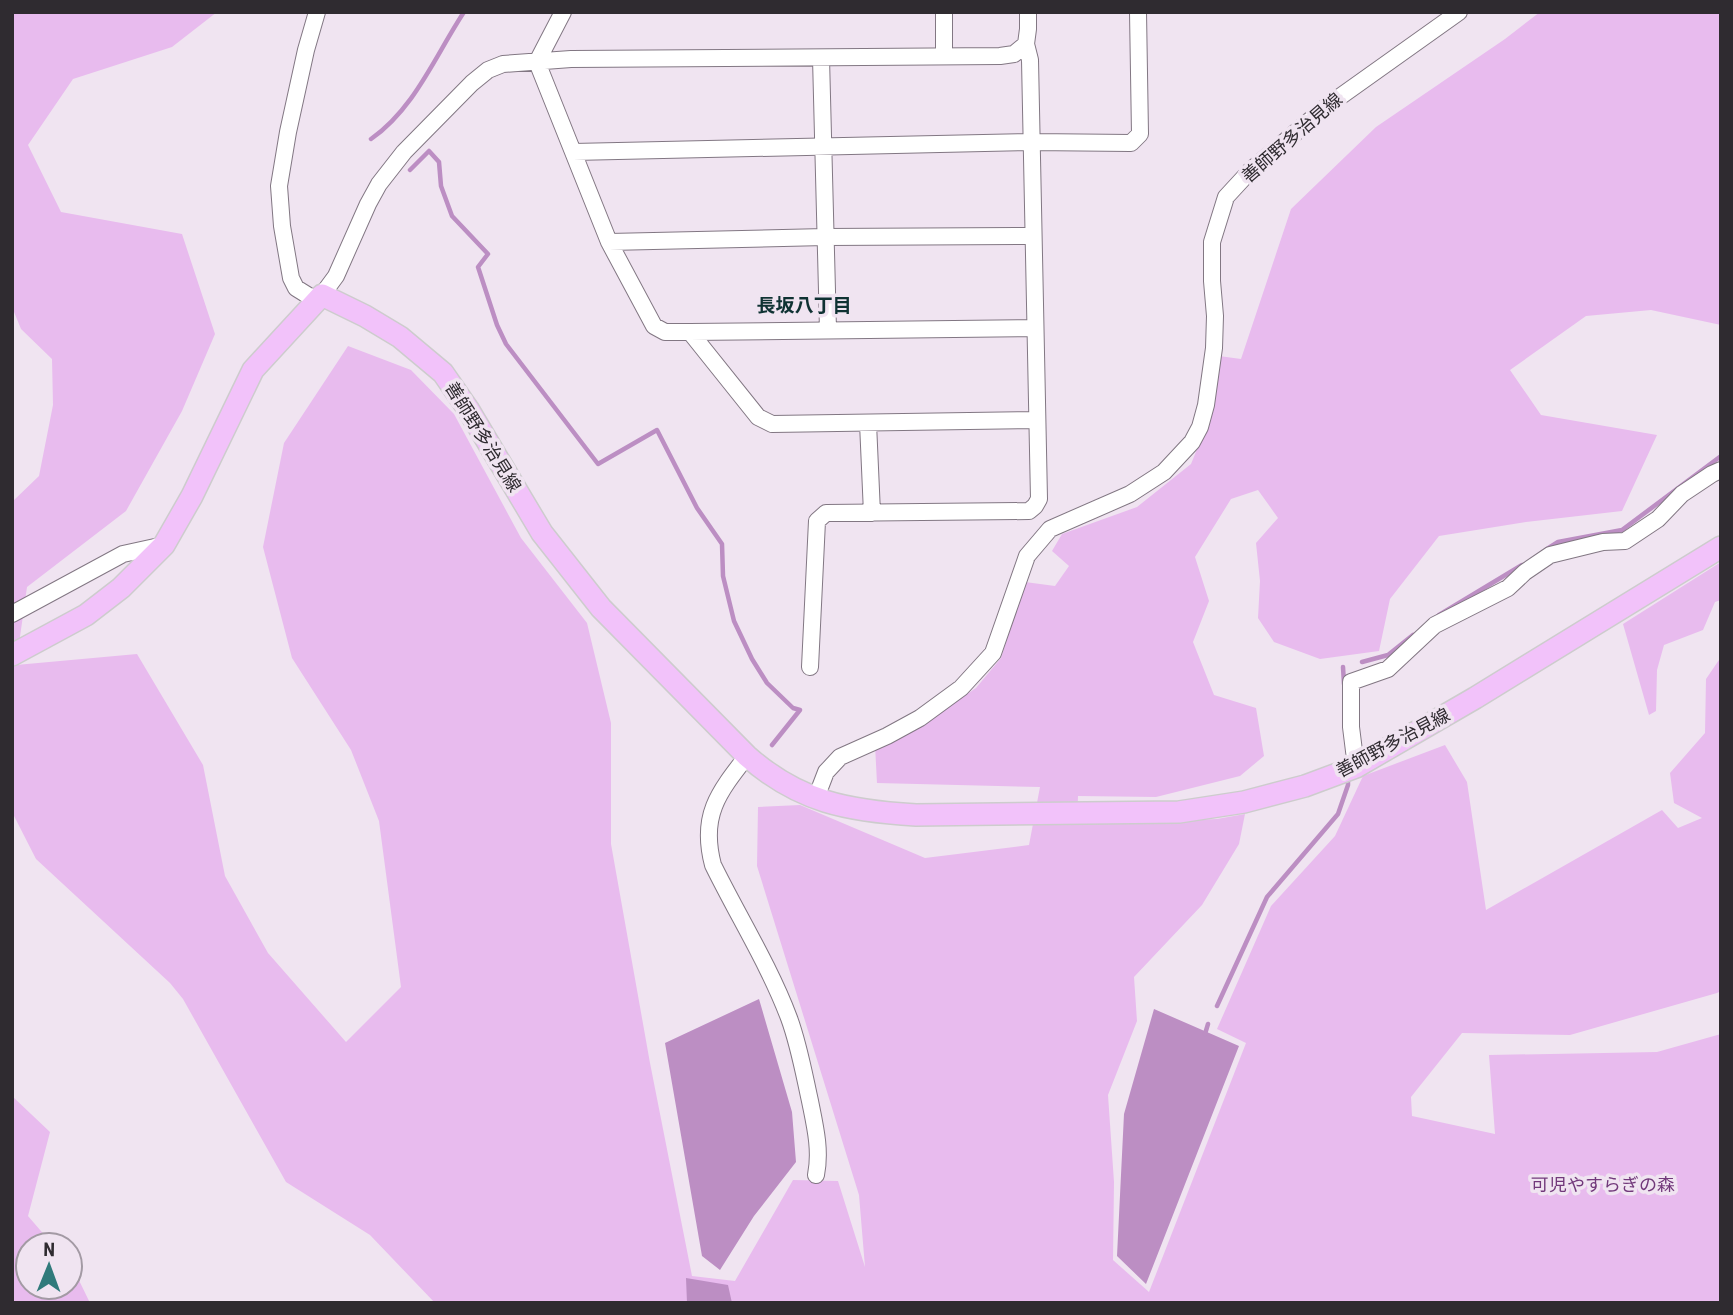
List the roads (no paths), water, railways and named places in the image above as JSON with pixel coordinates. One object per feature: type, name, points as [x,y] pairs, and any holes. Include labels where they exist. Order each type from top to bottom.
[{"type":"main road","points":[[12,655],[86,615],[121,588],[164,545],[192,496],[254,370],[320,298]]},
{"type":"main road","name":"善師野多治見線","points":[[320,298],[365,316],[400,337],[443,373],[468,409],[542,533],[601,608],[747,756],[762,770],[799,792],[850,808],[916,815],[1179,812],[1244,802],[1305,786],[1356,767],[1475,698],[1721,547]]},
{"type":"street","points":[[317,12],[288,132],[279,186],[282,226],[291,278],[296,288],[320,298],[336,276],[373,194],[391,167],[472,83],[488,70],[503,64],[571,59],[1000,56],[1014,54],[1026,44]]},
{"type":"street","points":[[563,12],[537,62],[609,242],[654,326],[665,332],[1035,328]]},
{"type":"street","points":[[944,12],[944,56]]},
{"type":"street","points":[[810,667],[817,521],[826,513],[1029,511],[1039,499],[1030,60],[1026,44],[1028,12]]},
{"type":"street","points":[[573,152],[1031,142],[1131,143],[1140,134],[1138,12]]},
{"type":"street","name":"善師野多治見線","points":[[816,798],[826,772],[840,757],[919,718],[961,688],[993,653],[1027,556],[1050,529],[1130,494],[1164,472],[1192,442],[1200,427],[1206,405],[1214,348],[1212,242],[1226,197],[1251,171],[1327,106],[1459,12]]},
{"type":"street","points":[[821,58],[828,330]]},
{"type":"street","points":[[609,242],[1033,236]]},
{"type":"street","points":[[690,332],[758,417],[772,424],[1036,420]]},
{"type":"street","points":[[868,424],[872,513]]},
{"type":"street","points":[[1356,767],[1351,727],[1351,682],[1388,670],[1435,625],[1508,588],[1550,555],[1603,541],[1625,541],[1634,536],[1658,519],[1682,494],[1721,470]]},
{"type":"street","points":[[1035,506],[1050,529]]},
{"type":"street","points":[[12,614],[123,554],[164,545]]},
{"type":"street","points":[[747,756],[723,786],[713,808],[708,830],[708,847],[713,865],[790,1021],[818,1142],[816,1175]]},
{"type":"waterway","points":[[371,139],[412,97],[464,12]]},
{"type":"waterway","points":[[410,170],[429,151],[439,162],[441,186],[452,216],[488,254],[478,267],[506,344],[598,464],[657,430],[697,508],[722,544],[723,576],[734,621],[752,659],[767,683],[793,708],[800,710],[772,745]]},
{"type":"waterway","points":[[1547,549],[1558,542],[1622,530],[1721,456]]},
{"type":"waterway","points":[[1439,615],[1522,565]]},
{"type":"waterway","points":[[1362,662],[1388,655],[1413,635]]},
{"type":"waterway","points":[[1343,667],[1344,684]]},
{"type":"waterway","points":[[1217,1006],[1267,897],[1338,814],[1348,778]]},
{"type":"waterway","points":[[1205,1034],[1208,1024]]},
{"type":"district","name":"長坂八丁目","points":[[804,305]]},
{"type":"park label","name":"可児やすらぎの森","points":[[1603,1185]]}]
